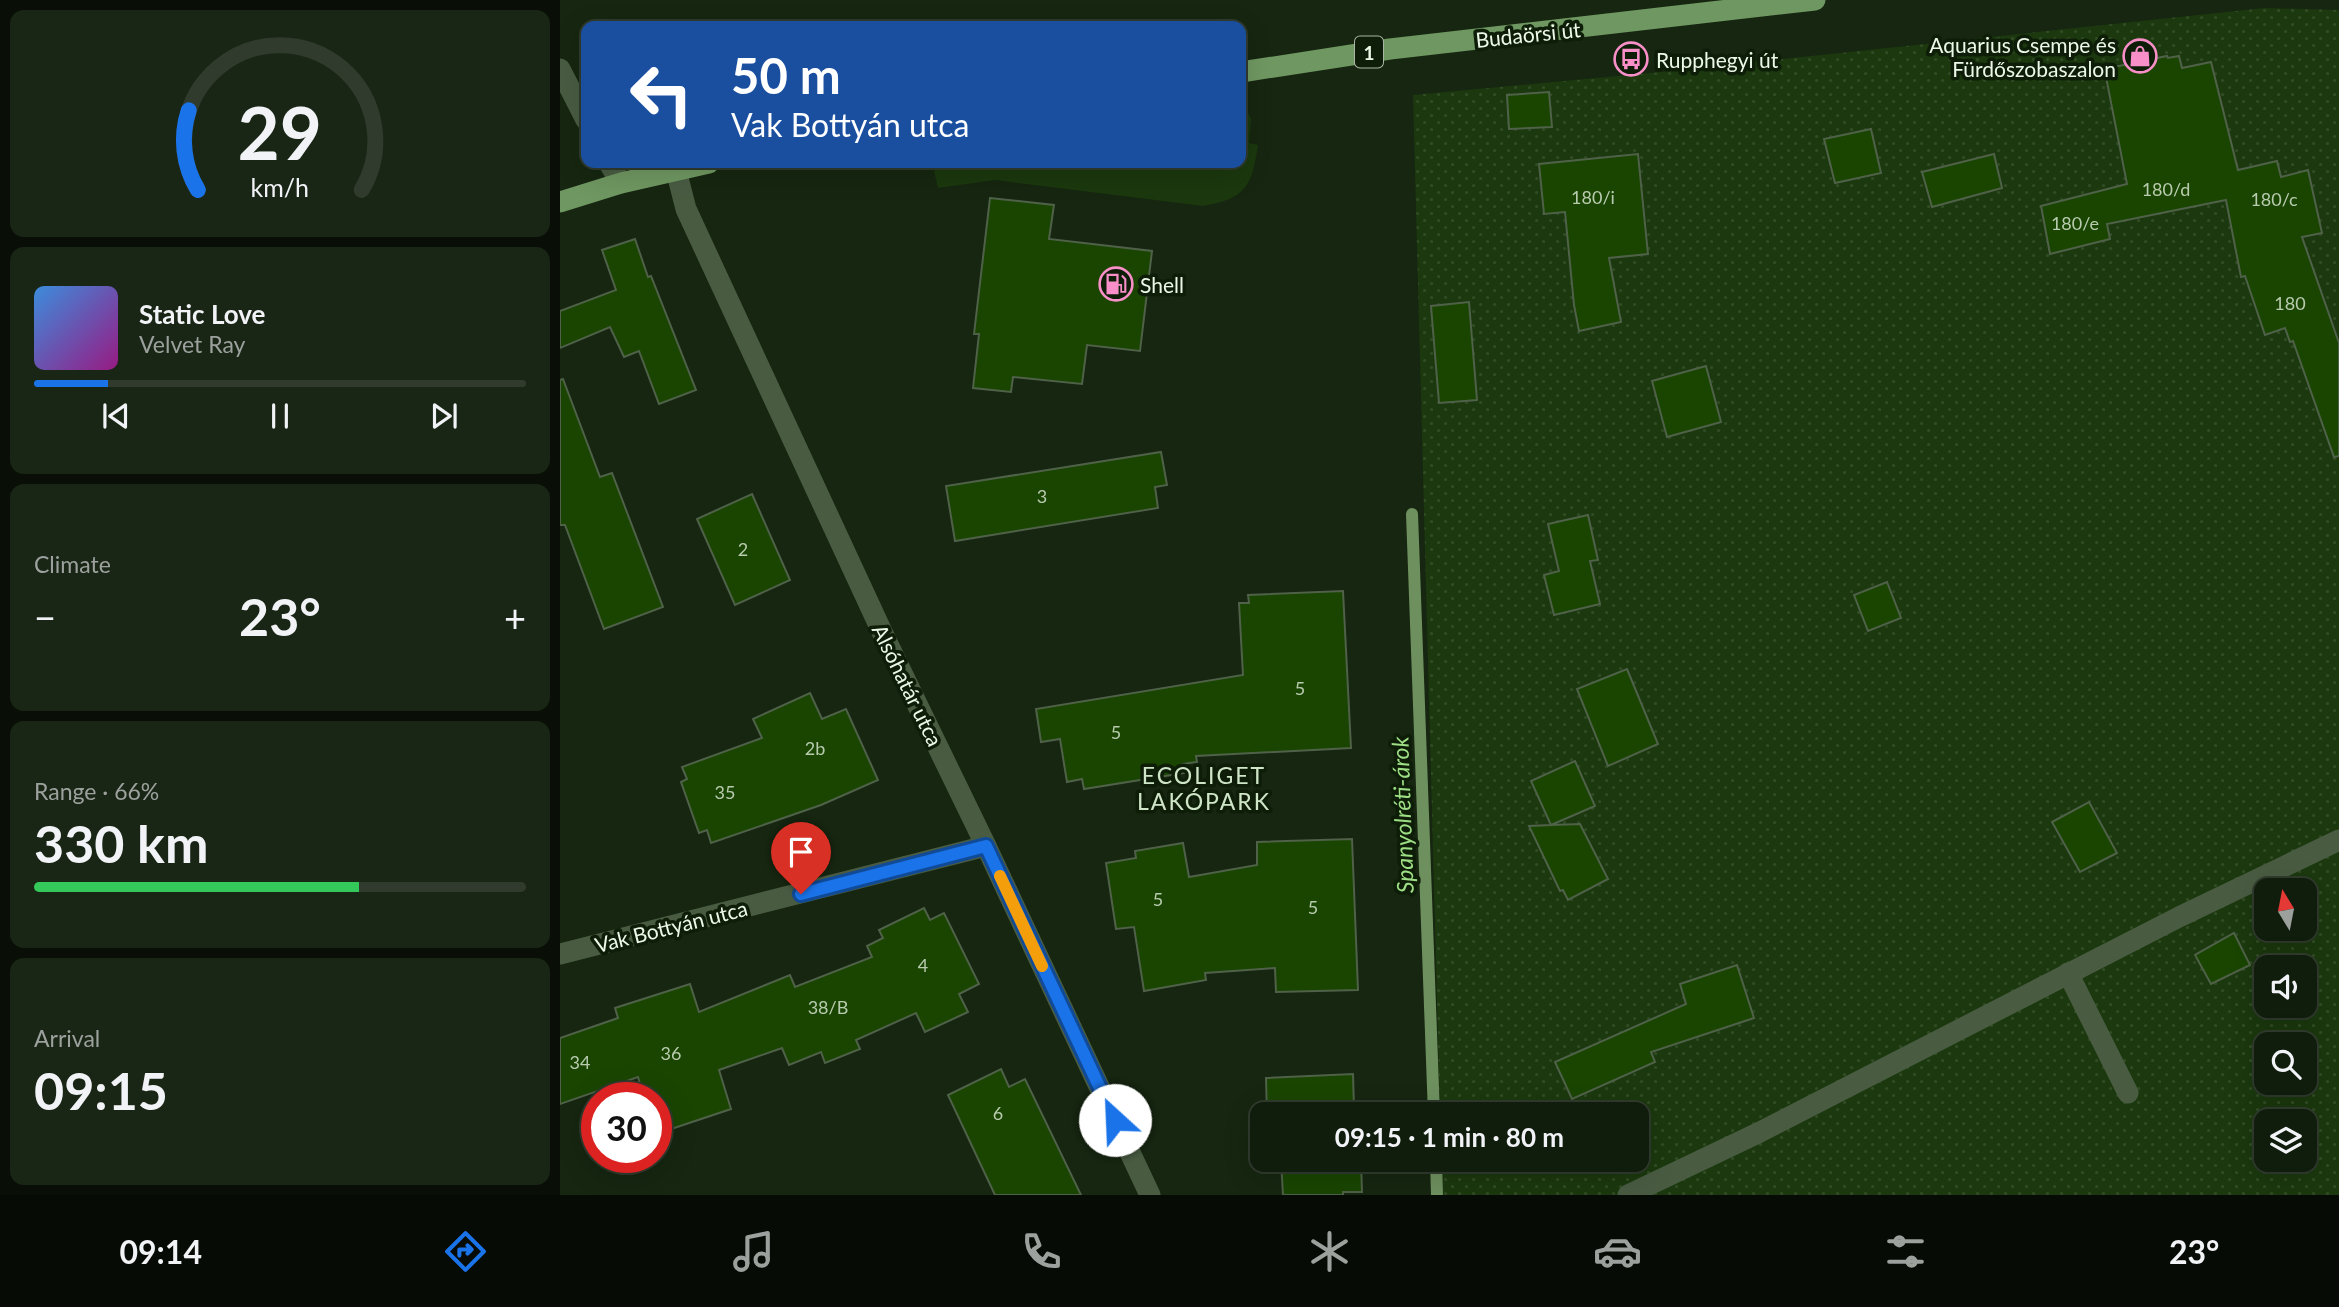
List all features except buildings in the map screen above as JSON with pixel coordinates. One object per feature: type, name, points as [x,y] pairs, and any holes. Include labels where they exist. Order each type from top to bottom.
[{"type":"main road","name":"Budaörsi út","points":[[1246,71],[1390,49],[1815,0]]},
{"type":"main road","points":[[560,202],[621,183],[685,168]]},
{"type":"street","points":[[560,69],[581,110]]},
{"type":"street","points":[[612,168],[621,183]]},
{"type":"street","name":"Alsóhatár utca","points":[[676,170],[686,209],[883,634],[1150,1195]]},
{"type":"street","points":[[1628,1195],[1758,1133],[2068,973],[2339,840]]},
{"type":"street","name":"Vak Bottyán utca","points":[[560,954],[986,846]]},
{"type":"street","points":[[2068,973],[2128,1093]]},
{"type":"green space","points":[[2264,8],[2339,10],[2339,1195],[1443,1195],[1442,1172],[1649,1172],[1649,1102],[1440,1102],[1413,95],[1661,72]]},
{"type":"green space","points":[[1246,111],[1251,119],[1249,143],[1258,145],[1253,171],[1244,188],[1229,199],[1203,206],[995,180],[938,188],[934,171],[936,168],[1246,168]]},
{"type":"waterway","name":"Spanyolréti-árok","points":[[1412,514],[1434,1102]]},
{"type":"waterway","name":"Spanyolréti-árok","points":[[1436,1172],[1437,1195]]},
{"type":"slow traffic","points":[[1000,876],[1042,966]]},
{"type":"place","name":"Aquarius Csempe és Fürdőszobaszalon","points":[[2140,56]]},
{"type":"place","name":"Rupphegyi út","points":[[1631,59]]},
{"type":"place","name":"Shell","points":[[1116,284]]},
{"type":"district","name":"ECOLIGET LAKÓPARK","points":[[1204,788]]},
{"type":"route","points":[[801,894],[986,846],[1115,1120]]}]
